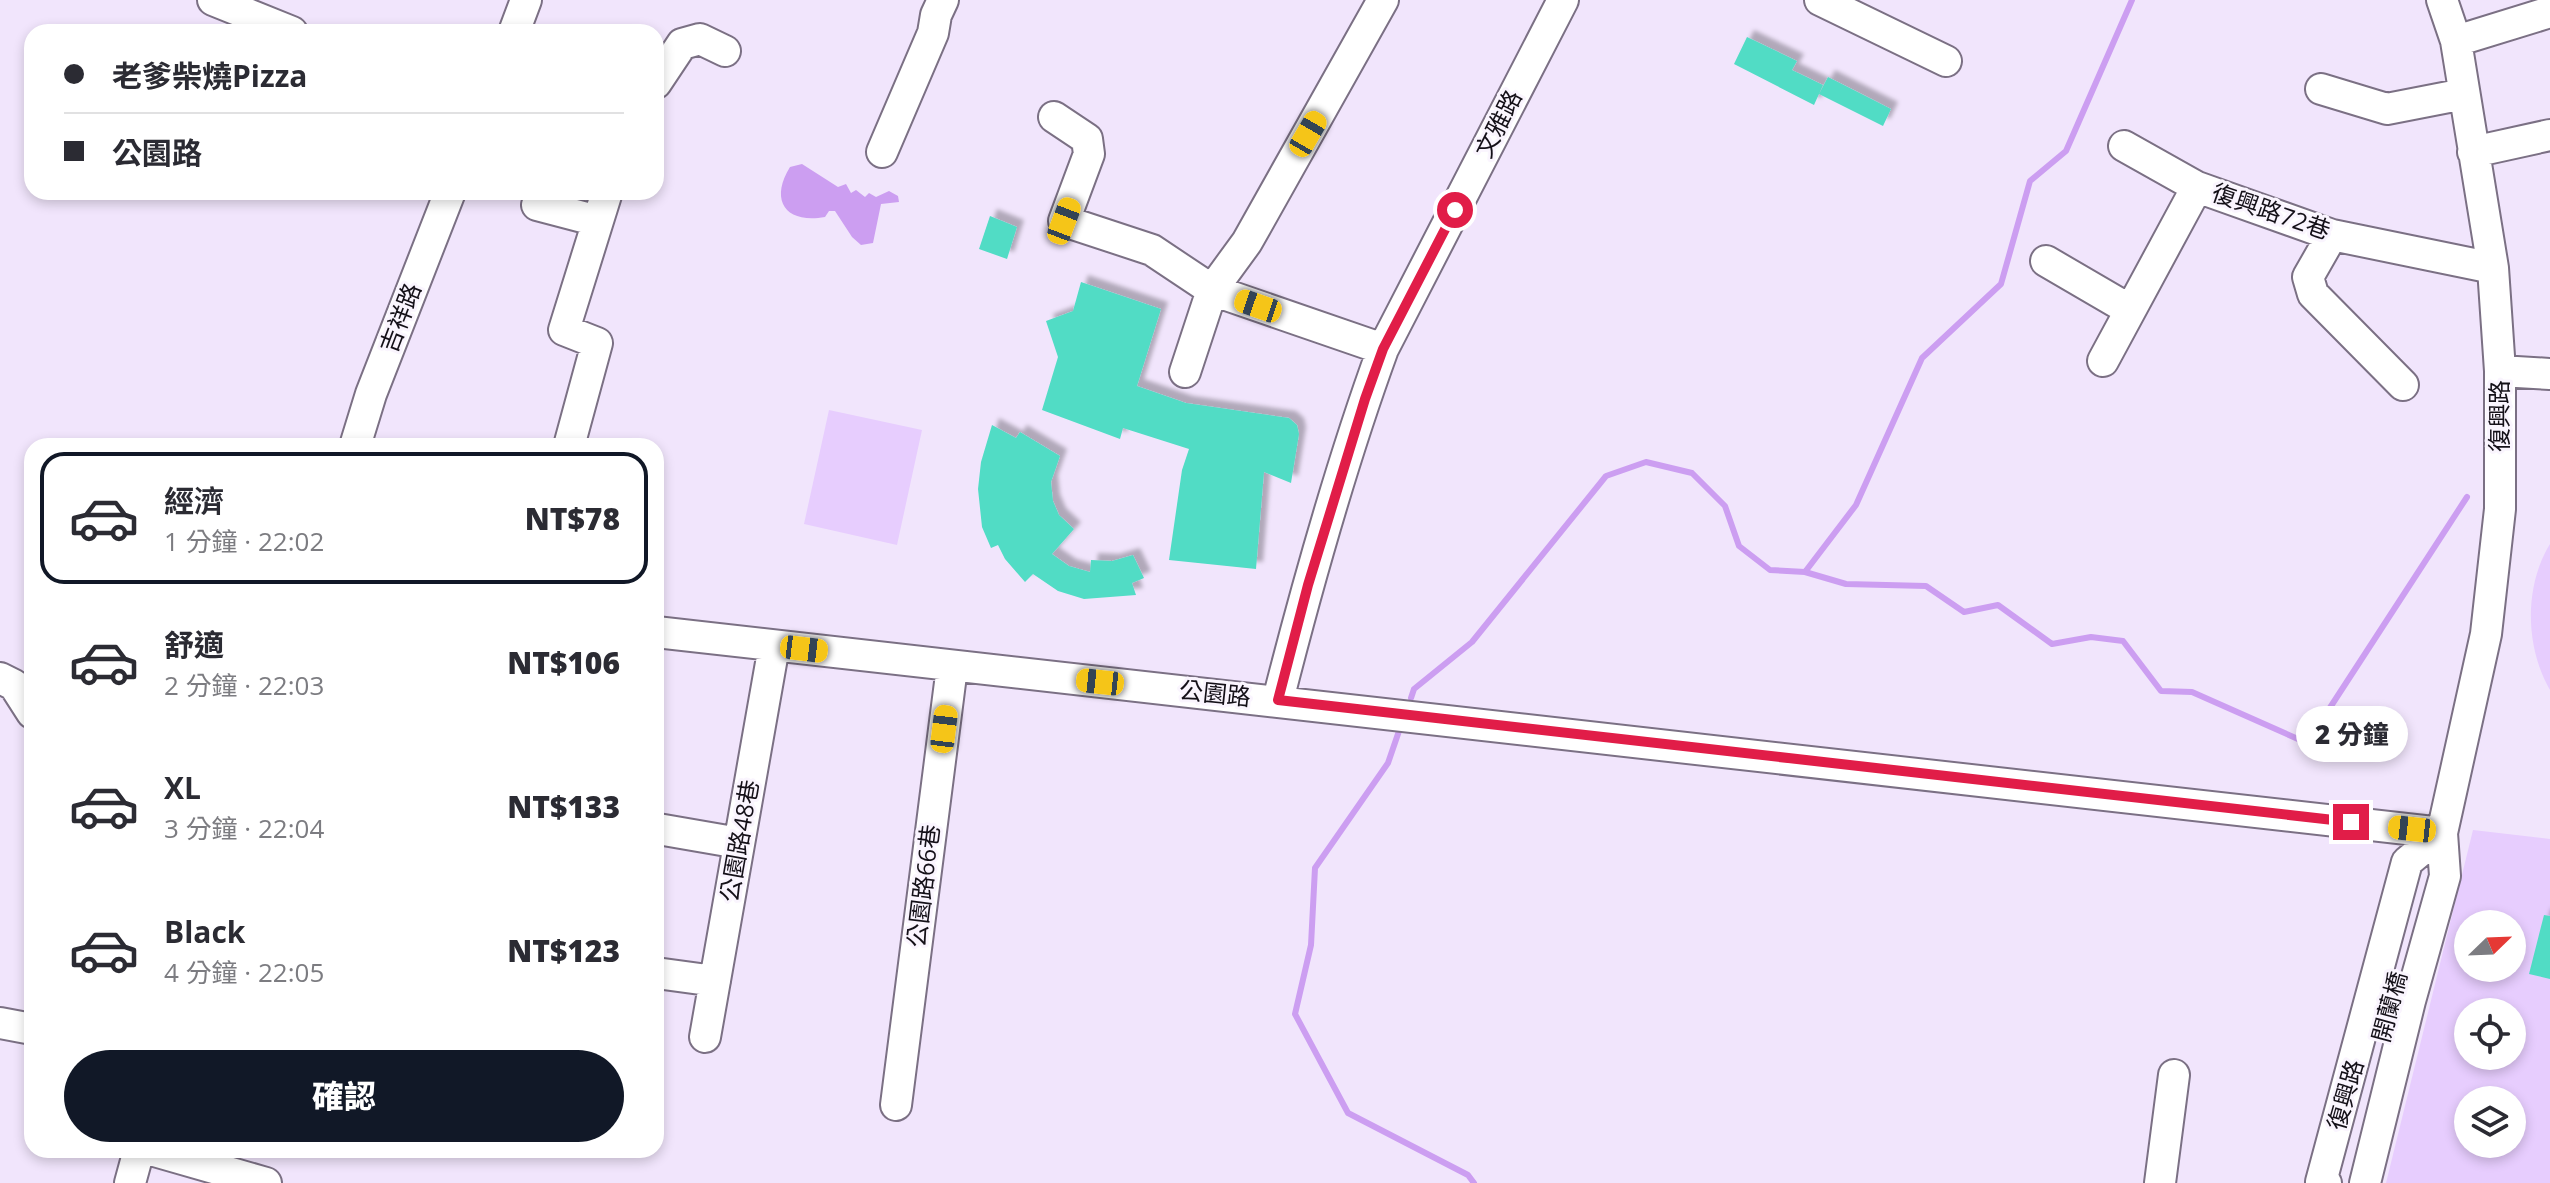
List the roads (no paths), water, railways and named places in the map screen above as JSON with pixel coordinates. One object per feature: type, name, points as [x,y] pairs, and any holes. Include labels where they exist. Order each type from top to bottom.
[{"type":"street","points":[[213,0],[272,24]]},
{"type":"street","points":[[517,24],[526,0]]},
{"type":"street","points":[[882,152],[933,33],[943,0]]},
{"type":"street","points":[[1185,372],[1212,290],[1247,242],[1383,0]]},
{"type":"street","name":"文雅路","points":[[1278,700],[1308,585],[1383,349],[1563,0]]},
{"type":"street","points":[[1820,0],[1946,61]]},
{"type":"street","name":"復興路","points":[[2365,1183],[2445,876],[2442,833],[2486,634],[2500,509],[2500,371],[2493,268],[2456,41],[2442,0]]},
{"type":"street","points":[[2545,0],[2550,6]]},
{"type":"street","points":[[2456,41],[2550,12]]},
{"type":"street","points":[[664,71],[682,44],[700,39],[725,51]]},
{"type":"street","points":[[2321,89],[2387,109],[2464,94]]},
{"type":"street","points":[[1054,117],[1087,139],[1089,154],[1064,221],[1152,250],[1212,290],[1383,349]]},
{"type":"street","points":[[2473,152],[2550,135]]},
{"type":"street","points":[[2124,146],[2197,187]]},
{"type":"street","name":"復興路72巷","points":[[2103,361],[2197,187],[2332,235],[2493,268]]},
{"type":"street","name":"吉祥路","points":[[357,438],[371,394],[447,200]]},
{"type":"street","points":[[571,438],[597,343],[564,330],[605,200]]},
{"type":"street","points":[[537,205],[598,221]]},
{"type":"street","points":[[2332,235],[2308,277],[2313,294],[2403,385]]},
{"type":"street","points":[[2046,261],[2130,310]]},
{"type":"street","points":[[2500,371],[2550,374]]},
{"type":"street","name":"公園路","points":[[664,633],[2442,833]]},
{"type":"street","name":"公園路48巷","points":[[705,1037],[774,646]]},
{"type":"street","name":"公園路66巷","points":[[896,1105],[952,667]]},
{"type":"street","points":[[0,678],[14,685],[24,701]]},
{"type":"street","points":[[664,830],[739,843]]},
{"type":"street","name":"復興路","points":[[2328,1183],[2407,862],[2442,833]]},
{"type":"street","points":[[664,974],[715,981]]},
{"type":"street","points":[[0,1023],[24,1028]]},
{"type":"street","points":[[2160,1183],[2174,1075]]},
{"type":"street","points":[[130,1183],[137,1158]]},
{"type":"street","points":[[179,1158],[266,1183]]},
{"type":"waterway","points":[[1411,698],[1414,689],[1472,642],[1606,476],[1646,462],[1692,473],[1725,506],[1739,546],[1770,570],[1805,572],[1856,505],[1922,358],[2001,284],[2030,181],[2066,151],[2132,0]]},
{"type":"waterway","points":[[1805,572],[1846,584],[1926,586],[1964,612],[1998,605],[2052,644],[2091,637],[2123,641],[2161,691],[2192,692],[2307,743],[2467,497]]},
{"type":"waterway","points":[[1399,731],[1388,763],[1315,868],[1311,945],[1295,1014],[1348,1113],[1468,1175],[1474,1183]]}]
